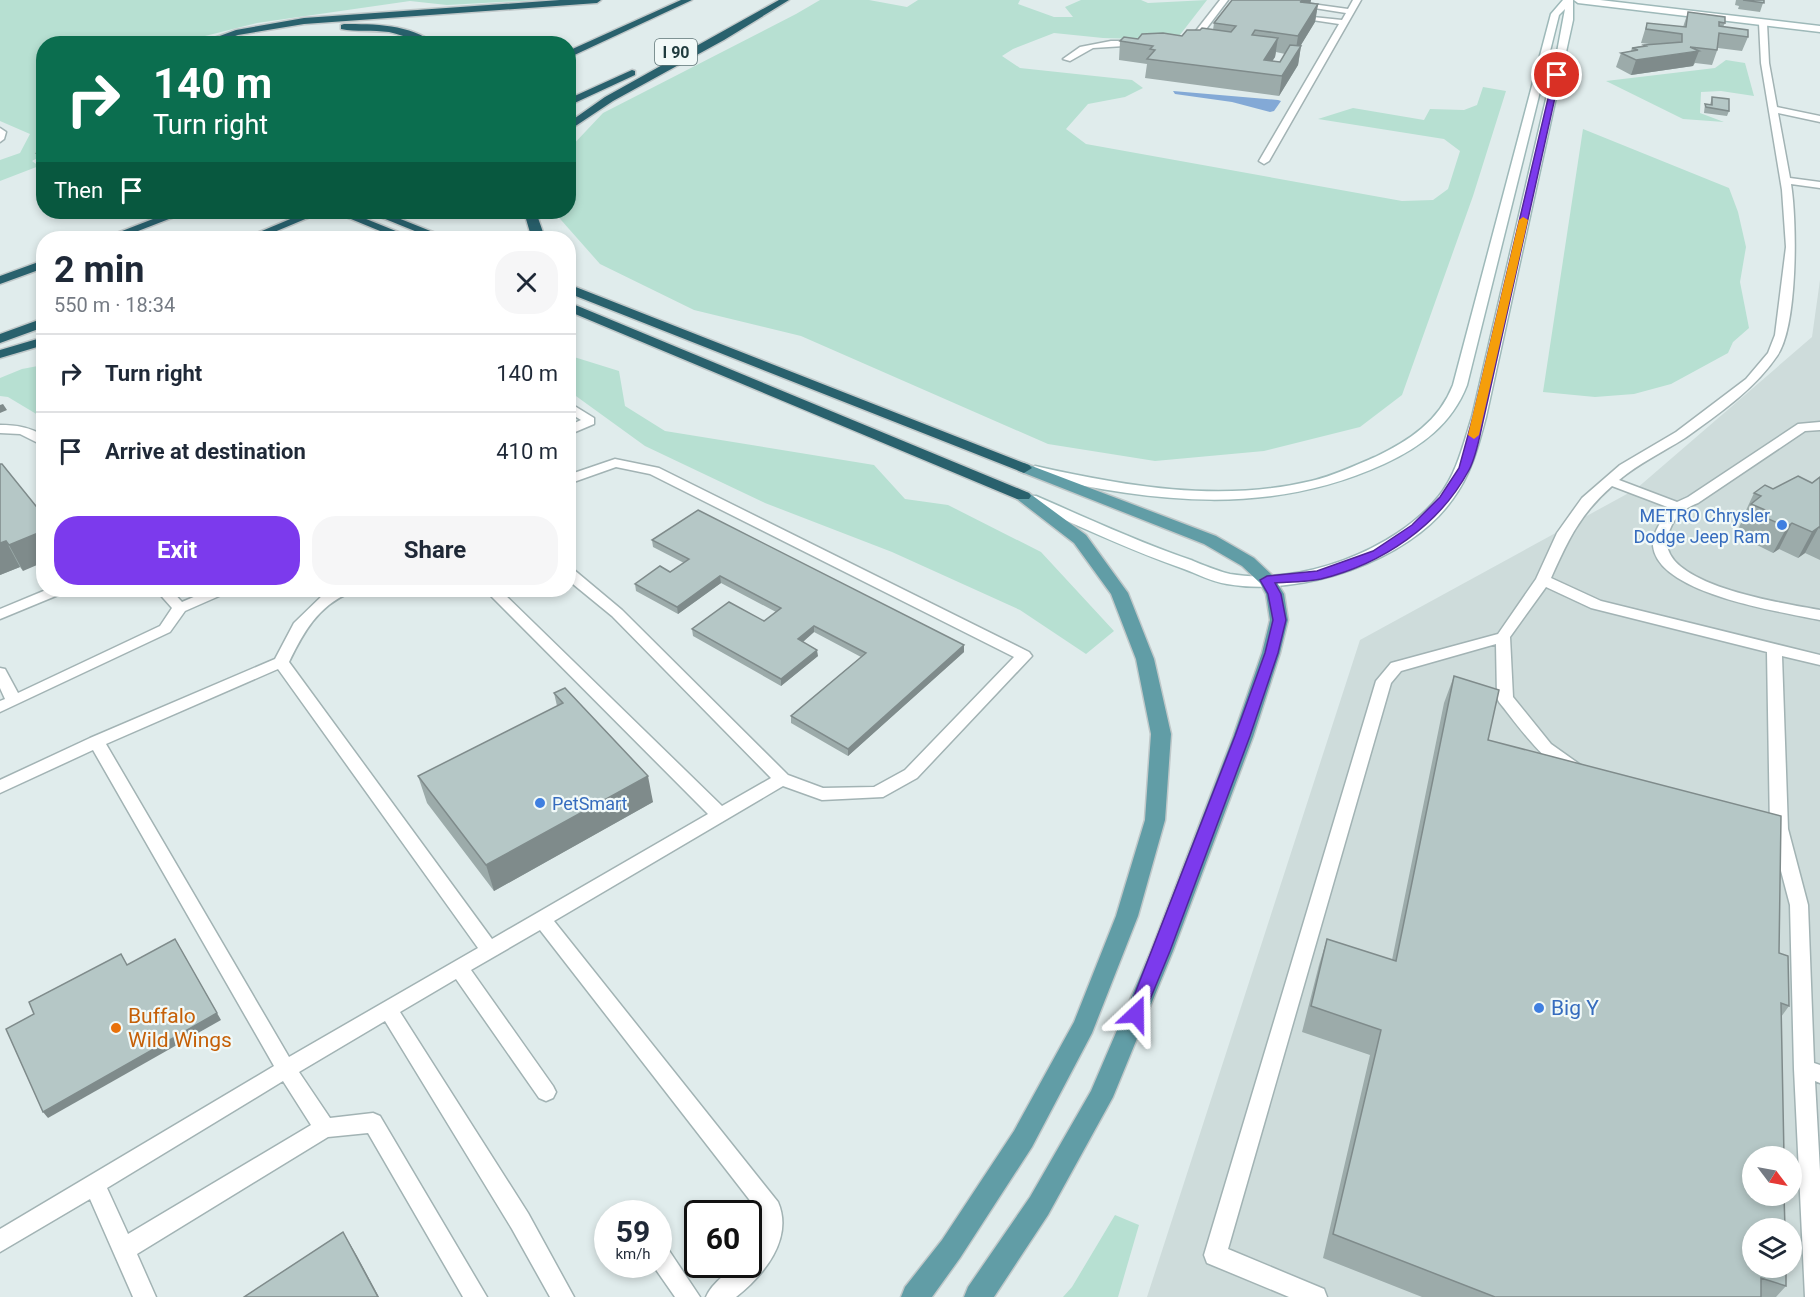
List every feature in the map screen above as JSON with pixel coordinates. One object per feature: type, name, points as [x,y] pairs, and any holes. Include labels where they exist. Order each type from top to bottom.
[{"type":"highway","points":[[227,36],[304,21],[597,0]]},
{"type":"highway","name":"I 90","points":[[576,50],[688,0]]},
{"type":"highway","points":[[576,122],[609,99],[721,38],[784,0]]},
{"type":"highway","name":"I 90","points":[[576,99],[784,0]]},
{"type":"highway","points":[[258,36],[279,31],[330,26],[390,30],[414,36]]},
{"type":"highway","points":[[129,231],[156,219]]},
{"type":"highway","points":[[131,231],[163,219]]},
{"type":"highway","points":[[268,231],[298,219]]},
{"type":"highway","points":[[358,219],[389,231]]},
{"type":"highway","points":[[392,219],[424,231]]},
{"type":"highway","points":[[0,280],[36,267]]},
{"type":"highway","points":[[576,281],[599,300]]},
{"type":"highway","points":[[576,291],[1024,468]]},
{"type":"highway","points":[[576,311],[1023,496]]},
{"type":"highway","points":[[0,339],[36,325]]},
{"type":"highway","points":[[0,354],[36,343]]},
{"type":"main road","points":[[1023,496],[1191,568],[1228,579],[1267,580],[1319,575],[1378,553],[1424,521],[1445,499],[1464,468],[1479,417],[1574,18],[1568,0],[1555,14],[1522,136],[1461,385],[1456,399],[1440,420],[1407,447],[1363,469],[1303,488],[1221,495],[1123,489],[1024,468]]},
{"type":"main road","points":[[1578,0],[1820,29]]},
{"type":"main road","points":[[1591,12],[1627,6]]},
{"type":"main road","points":[[978,1297],[1039,1206],[1101,1097],[1162,951],[1243,736],[1272,653],[1279,620],[1275,594],[1267,580],[1248,562],[1210,540],[1024,468]]},
{"type":"main road","points":[[915,1297],[951,1249],[1023,1139],[1084,1026],[1128,916],[1155,820],[1161,734],[1145,658],[1119,593],[1080,539],[1023,496]]},
{"type":"lane","points":[[1181,43],[1192,43],[1224,0]]},
{"type":"lane","points":[[1267,0],[1350,11]]},
{"type":"lane","points":[[1264,161],[1357,0]]},
{"type":"lane","points":[[1303,18],[1344,22]]},
{"type":"lane","points":[[1595,777],[1576,771],[1545,748],[1505,698],[1503,637],[1543,580],[1564,533],[1587,501],[1625,468],[1680,435],[1724,403],[1750,382],[1773,354],[1781,335],[1791,248],[1785,180],[1765,63],[1763,23]]},
{"type":"lane","points":[[1067,59],[1076,51],[1105,44],[1149,43]]},
{"type":"lane","points":[[1773,108],[1820,118]]},
{"type":"lane","points":[[0,131],[2,132],[0,139]]},
{"type":"lane","points":[[1785,180],[1820,185]]},
{"type":"lane","points":[[576,411],[590,421],[576,427]]},
{"type":"lane","points":[[1820,426],[1802,427],[1693,500],[1678,506],[1660,537],[1660,549],[1668,564],[1708,589],[1820,615]]},
{"type":"lane","points":[[0,429],[19,428],[29,430],[36,436]]},
{"type":"lane","points":[[576,477],[615,463],[654,471],[1024,656],[911,774],[876,793],[822,794],[782,779],[617,613],[576,579]]},
{"type":"lane","points":[[1610,482],[1678,506]]},
{"type":"lane","points":[[1543,580],[1596,605],[1820,660]]},
{"type":"lane","points":[[0,614],[41,597]]},
{"type":"lane","points":[[170,597],[180,608]]},
{"type":"lane","points":[[0,674],[7,704],[165,629],[180,608],[205,597]]},
{"type":"lane","points":[[0,787],[96,742],[281,662],[299,626],[329,597]]},
{"type":"lane","points":[[499,597],[720,815]]},
{"type":"lane","points":[[1316,1297],[1215,1255],[1383,681],[1396,667],[1503,637]]},
{"type":"lane","points":[[1774,648],[1779,829],[1799,905],[1812,1072],[1816,1297]]},
{"type":"lane","points":[[281,662],[490,950]]},
{"type":"lane","points":[[96,742],[286,1069],[325,1128]]},
{"type":"lane","points":[[0,1241],[286,1069],[782,779]]},
{"type":"lane","points":[[1757,823],[1779,829]]},
{"type":"lane","points":[[542,919],[770,1209],[771,1235],[757,1266],[717,1297]]},
{"type":"lane","points":[[459,968],[546,1092]]},
{"type":"lane","points":[[388,1009],[520,1221],[563,1297]]},
{"type":"lane","points":[[124,1250],[325,1128],[373,1123],[476,1297]]},
{"type":"lane","points":[[94,1184],[146,1297]]},
{"type":"lane","points":[[672,1273],[689,1297]]},
{"type":"shaded area","points":[[1820,280],[1820,1297],[1147,1297],[1360,640],[1636,489],[1812,337]]},
{"type":"green space","points":[[0,0],[539,0],[447,5],[410,1],[257,23],[205,36],[36,36],[36,159],[32,161],[36,167],[0,181],[0,160],[20,153],[30,134],[0,121]]},
{"type":"green space","points":[[820,0],[869,0],[907,7],[918,0],[1020,0],[1018,4],[1054,17],[1073,17],[1065,7],[1081,0],[1141,0],[1148,3],[1207,0],[1176,40],[1103,38],[1054,33],[1013,49],[1002,56],[1020,68],[1132,80],[1143,88],[1125,97],[1088,104],[1066,129],[1086,144],[1402,201],[1433,200],[1448,189],[1460,151],[1444,139],[1318,119],[1353,108],[1424,120],[1430,109],[1464,110],[1477,105],[1483,87],[1506,91],[1473,196],[1402,395],[1360,427],[1264,451],[1155,461],[1048,444],[801,336],[694,310],[600,264],[576,237],[576,231],[571,231],[560,219],[576,219],[576,142],[603,113]]},
{"type":"green space","points":[[1726,60],[1745,63],[1754,96],[1721,91],[1701,92],[1700,113],[1724,122],[1683,119],[1606,81],[1715,68]]},
{"type":"green space","points":[[1583,129],[1729,188],[1738,212],[1746,247],[1740,282],[1749,328],[1733,342],[1728,353],[1671,384],[1634,394],[1595,397],[1543,392]]},
{"type":"green space","points":[[576,358],[619,371],[625,406],[665,431],[874,465],[905,499],[948,505],[1041,552],[1114,631],[1086,654],[1020,610],[892,552],[765,503],[645,446],[576,396]]},
{"type":"green space","points":[[36,366],[36,414],[8,397],[0,396],[0,378],[22,369]]},
{"type":"green space","points":[[1115,1215],[1139,1225],[1118,1297],[1063,1297],[1072,1287]]},
{"type":"water","points":[[1173,91],[1281,101],[1274,111],[1270,112],[1232,102],[1175,94]]},
{"type":"building","points":[[1232,0],[1306,0],[1300,2],[1318,4],[1298,36],[1255,30],[1252,35],[1278,38],[1264,60],[1280,62],[1290,45],[1301,46],[1282,76],[1147,59],[1155,50],[1150,49],[1153,46],[1120,41],[1124,37],[1138,39],[1142,34],[1163,33],[1182,36],[1187,30],[1202,28],[1231,32],[1236,26],[1214,23]]},
{"type":"building","points":[[1743,0],[1764,0],[1764,3]]},
{"type":"building","points":[[1688,12],[1725,17],[1725,23],[1719,22],[1719,26],[1748,30],[1748,37],[1719,33],[1717,50],[1690,47],[1699,51],[1636,60],[1621,53],[1638,50],[1632,48],[1646,46],[1644,45],[1682,42],[1682,34],[1646,29],[1647,23],[1686,27]]},
{"type":"building","points":[[1712,97],[1729,99],[1729,111],[1706,107],[1705,104],[1712,105]]},
{"type":"building","points":[[0,464],[2,464],[36,506],[36,534],[9,545],[6,541],[0,543]]},
{"type":"building","points":[[1798,476],[1812,483],[1820,477],[1820,528],[1812,532],[1792,523],[1787,527],[1764,517],[1770,512],[1751,504],[1761,496],[1754,493],[1765,485],[1773,489]]},
{"type":"building","points":[[698,510],[964,645],[848,749],[791,716],[866,653],[814,626],[798,639],[817,650],[781,679],[692,629],[729,602],[764,621],[781,608],[720,576],[677,607],[635,584],[660,566],[670,572],[689,559],[652,540]]},
{"type":"building","name":"Big Y","points":[[1454,676],[1499,690],[1488,740],[1781,816],[1779,953],[1788,956],[1789,1006],[1781,1003],[1784,1146],[1742,1146],[1742,1206],[1784,1206],[1785,1218],[1742,1218],[1742,1278],[1761,1278],[1761,1297],[1495,1297],[1333,1234],[1381,1030],[1311,1006],[1327,939],[1396,961]]},
{"type":"building","name":"PetSmart","points":[[565,688],[648,776],[486,865],[418,776],[563,703],[554,693]]},
{"type":"building","name":"Buffalo Wild Wings","points":[[175,939],[217,1013],[43,1112],[6,1029],[34,1014],[29,1002],[121,954],[127,965]]},
{"type":"building","points":[[343,1232],[378,1297],[244,1297]]},
{"type":"building","name":"Big Y","points":[[1761,1278],[1786,1278],[1786,1286]]},
{"type":"slow traffic","points":[[1474,435],[1523,220]]},
{"type":"place","name":"METRO Chrysler Dodge Jeep Ram","points":[[1782,525]]},
{"type":"place","name":"PetSmart","points":[[540,803]]},
{"type":"place","name":"Big Y","points":[[1539,1008]]},
{"type":"place","name":"Buffalo Wild Wings","points":[[116,1028]]},
{"type":"route","points":[[1136,1014],[1243,736],[1272,653],[1279,620],[1278,604],[1267,580],[1319,575],[1378,553],[1416,528],[1431,514],[1445,499],[1464,468],[1479,417],[1557,75]]}]
